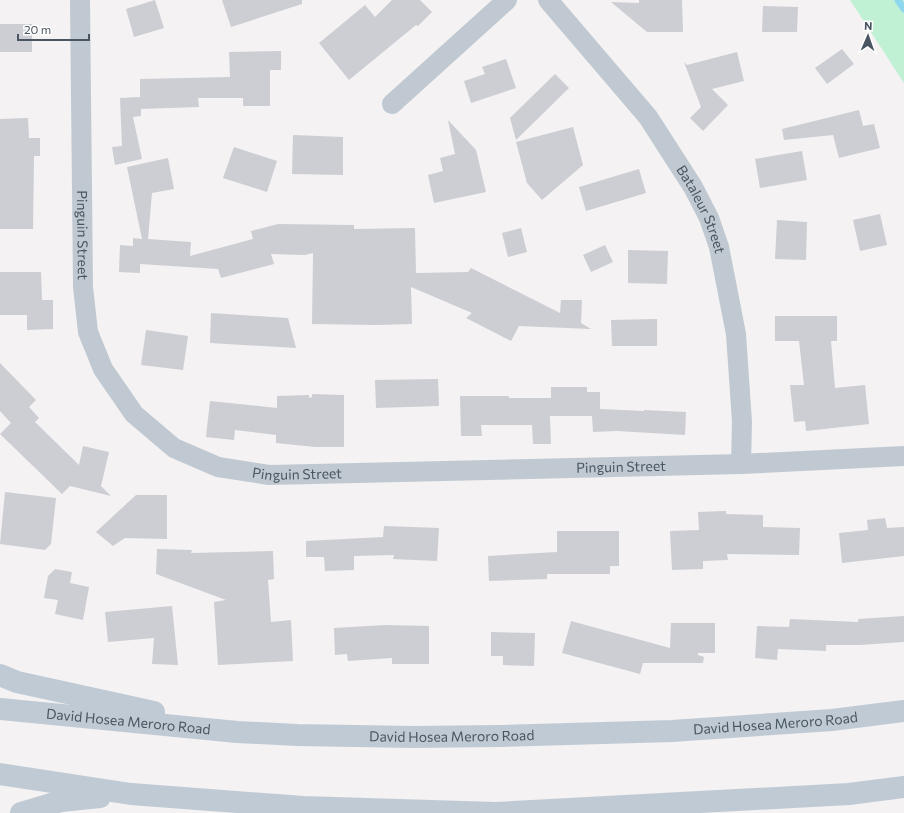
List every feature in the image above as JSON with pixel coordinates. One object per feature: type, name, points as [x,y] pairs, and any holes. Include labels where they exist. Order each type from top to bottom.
[{"type":"main road","points":[[0,675],[17,682],[174,716],[237,732]]},
{"type":"main road","name":"David Hosea Meroro Road","points":[[0,709],[237,732],[297,735],[413,736],[500,736],[672,731],[832,720],[904,711]]},
{"type":"main road","points":[[0,774],[131,794],[303,807],[496,813],[849,794],[904,787]]},
{"type":"main road","points":[[21,813],[61,801],[131,794]]},
{"type":"street","name":"Pinguin Street","points":[[80,0],[83,287],[88,332],[103,369],[134,414],[174,448],[218,467],[269,475],[741,464],[904,456]]},
{"type":"street","points":[[392,104],[507,0]]},
{"type":"street","name":"Bataleur Street","points":[[548,0],[648,117],[694,187],[709,218],[719,247],[736,334],[742,422],[741,464]]},
{"type":"green space","points":[[850,0],[904,0],[904,83]]},
{"type":"building","points":[[155,0],[164,28],[134,37],[126,9]]},
{"type":"building","points":[[222,0],[302,0],[302,4],[231,27]]},
{"type":"building","points":[[392,0],[420,0],[432,12],[418,26],[416,25],[349,80],[319,43],[365,5],[375,17]]},
{"type":"building","points":[[639,0],[682,0],[683,32],[647,32],[611,2],[639,3]]},
{"type":"building","points":[[763,6],[798,7],[797,32],[762,32]]},
{"type":"building","points":[[0,24],[32,24],[32,52],[0,52]]},
{"type":"building","points":[[842,49],[854,64],[827,84],[815,68]]},
{"type":"building","points":[[281,51],[281,70],[270,70],[270,106],[243,106],[243,98],[198,98],[199,107],[141,109],[141,116],[133,117],[142,159],[115,165],[112,147],[122,146],[120,98],[140,97],[140,79],[230,77],[229,52]]},
{"type":"building","points":[[737,52],[744,81],[712,89],[728,105],[703,131],[690,118],[701,107],[684,62],[687,65]]},
{"type":"building","points":[[506,59],[516,88],[471,103],[464,81],[485,74],[482,67]]},
{"type":"building","points":[[555,74],[569,88],[516,140],[510,118]]},
{"type":"building","points":[[859,110],[863,126],[874,124],[880,148],[839,158],[833,135],[784,140],[782,129]]},
{"type":"building","points":[[28,118],[29,138],[40,138],[40,156],[34,156],[33,229],[0,229],[0,119]]},
{"type":"building","points":[[448,120],[476,150],[486,192],[434,203],[428,175],[443,171],[440,158],[455,154]]},
{"type":"building","points":[[573,127],[583,165],[542,200],[527,183],[516,142]]},
{"type":"building","points":[[293,135],[343,137],[343,175],[292,174]]},
{"type":"building","points":[[234,147],[277,161],[267,192],[223,178]]},
{"type":"building","points":[[802,151],[807,180],[760,188],[755,159]]},
{"type":"building","points":[[168,158],[174,189],[152,193],[148,239],[191,242],[190,256],[253,239],[251,231],[278,224],[354,225],[354,229],[415,228],[416,273],[468,272],[471,268],[560,313],[561,300],[582,300],[581,323],[591,329],[519,326],[511,341],[466,318],[472,313],[411,287],[412,324],[312,324],[313,253],[305,255],[271,254],[274,264],[221,278],[218,269],[140,264],[140,273],[119,272],[120,245],[133,246],[133,238],[142,239],[127,167]]},
{"type":"building","points":[[639,169],[646,193],[586,211],[579,187]]},
{"type":"building","points":[[880,214],[887,245],[860,251],[853,220]]},
{"type":"building","points":[[777,220],[807,222],[806,260],[775,259]]},
{"type":"building","points":[[521,228],[527,252],[508,257],[502,233]]},
{"type":"building","points":[[605,245],[613,262],[591,272],[583,255]]},
{"type":"building","points":[[628,250],[668,251],[667,284],[628,283]]},
{"type":"building","points":[[0,272],[41,272],[42,300],[53,300],[53,329],[27,330],[27,315],[0,315]]},
{"type":"building","points":[[211,313],[288,318],[296,348],[210,343]]},
{"type":"building","points":[[775,316],[837,316],[837,341],[831,341],[835,388],[865,385],[869,424],[806,431],[805,421],[794,422],[790,385],[804,385],[799,341],[775,341]]},
{"type":"building","points":[[657,319],[657,346],[612,346],[611,320]]},
{"type":"building","points":[[146,330],[188,336],[183,370],[141,365]]},
{"type":"building","points":[[0,363],[36,400],[29,407],[39,418],[35,422],[79,465],[83,446],[109,452],[101,486],[111,496],[70,486],[62,494],[0,434],[11,423],[0,411]]},
{"type":"building","points":[[438,379],[439,406],[376,408],[375,380]]},
{"type":"building","points":[[551,387],[587,387],[587,392],[600,392],[600,409],[686,412],[685,435],[617,431],[593,432],[592,416],[550,416],[551,444],[533,444],[532,425],[481,425],[482,436],[461,436],[460,396],[551,398]]},
{"type":"building","points":[[312,394],[344,395],[344,447],[315,447],[276,443],[276,435],[235,430],[234,440],[206,437],[210,401],[277,408],[277,396],[309,395],[309,398],[312,397]]},
{"type":"building","points":[[5,492],[56,498],[51,544],[45,550],[0,544]]},
{"type":"building","points":[[136,495],[167,495],[167,539],[125,538],[113,546],[96,532]]},
{"type":"building","points":[[726,511],[726,514],[763,515],[763,527],[800,528],[799,555],[727,554],[728,560],[703,561],[703,569],[672,570],[670,531],[699,530],[698,512]]},
{"type":"building","points":[[885,518],[887,528],[904,527],[904,556],[842,563],[839,533],[868,530],[867,520]]},
{"type":"building","points":[[384,526],[439,528],[437,561],[393,559],[394,555],[354,556],[354,570],[325,571],[324,557],[306,557],[306,541],[383,537]]},
{"type":"building","points":[[557,531],[619,531],[619,566],[610,566],[610,574],[547,574],[547,579],[489,581],[488,556],[557,552]]},
{"type":"building","points":[[157,549],[192,550],[191,553],[273,551],[274,579],[268,580],[271,622],[291,620],[293,661],[218,665],[214,602],[226,600],[156,574]]},
{"type":"building","points":[[55,569],[72,572],[70,583],[89,587],[83,620],[55,614],[58,600],[44,598],[48,576]]},
{"type":"building","points":[[172,606],[178,665],[152,664],[154,638],[108,642],[105,612]]},
{"type":"building","points":[[904,616],[904,642],[860,645],[826,645],[826,651],[778,649],[777,660],[755,658],[757,626],[789,627],[790,619],[858,622],[858,619]]},
{"type":"building","points":[[571,621],[670,648],[671,623],[715,623],[715,653],[698,653],[698,655],[704,657],[703,663],[643,663],[640,674],[562,653]]},
{"type":"building","points":[[385,625],[429,626],[429,664],[392,664],[392,658],[348,661],[347,654],[335,655],[334,628]]},
{"type":"building","points":[[491,632],[535,633],[534,666],[503,665],[503,656],[491,656]]},
{"type":"waterway","points":[[898,0],[904,9]]}]
